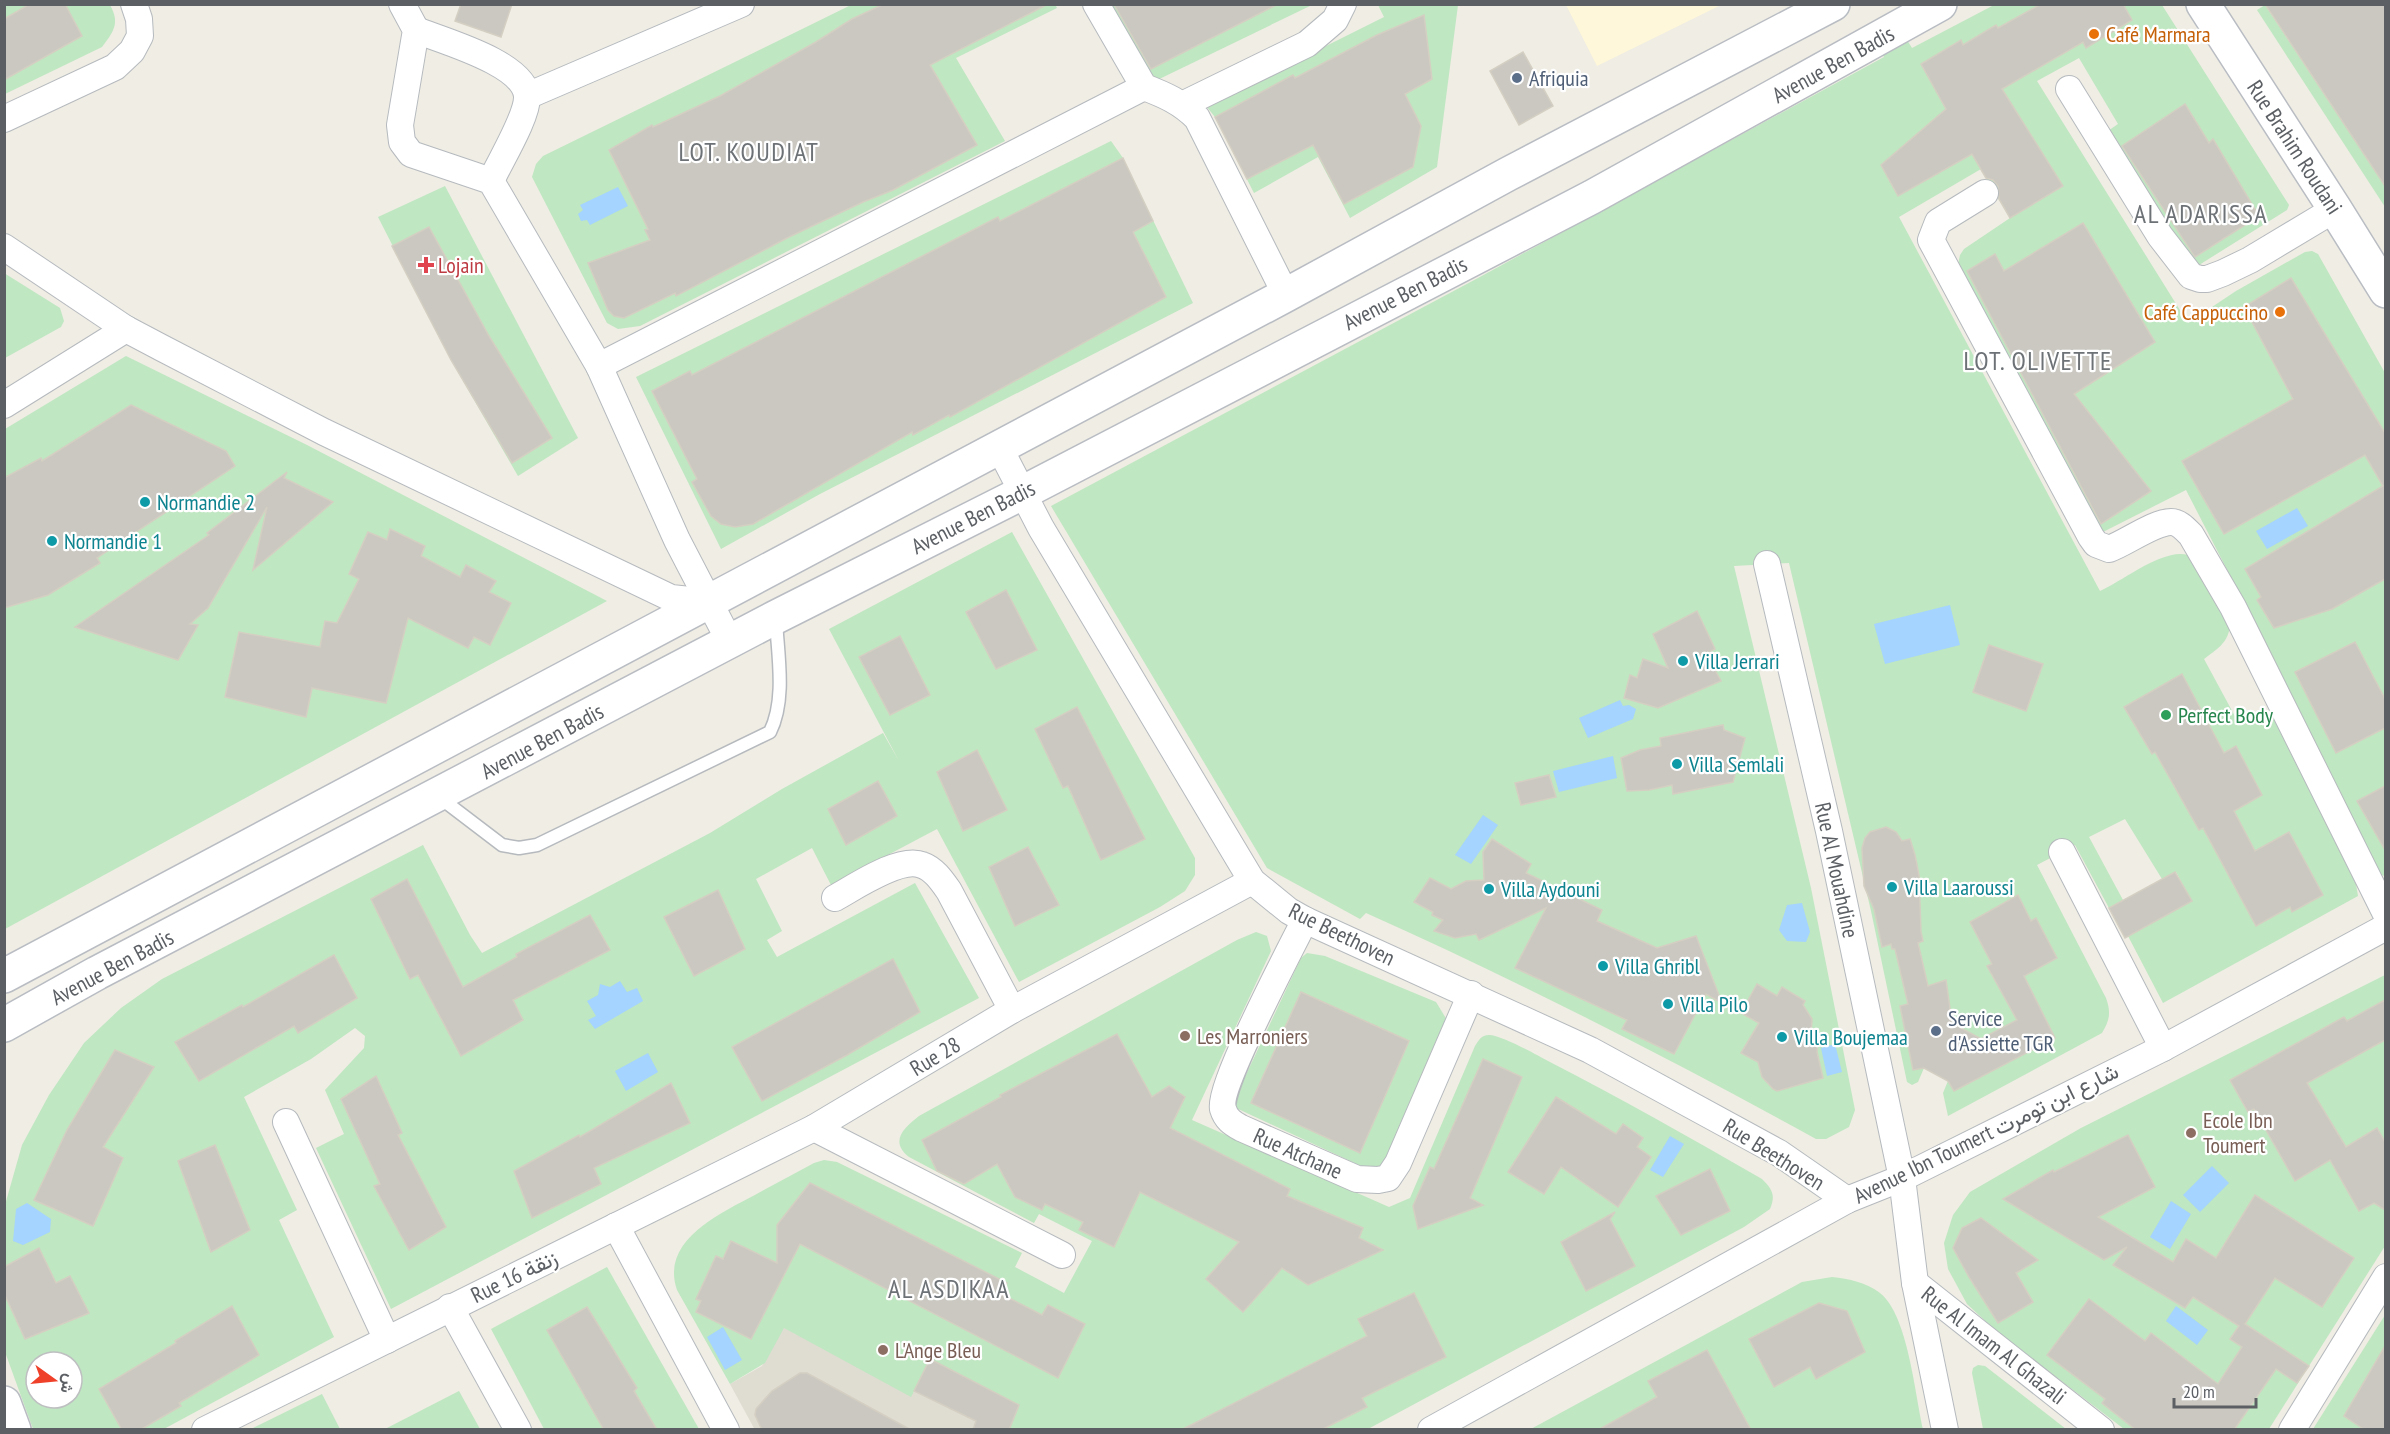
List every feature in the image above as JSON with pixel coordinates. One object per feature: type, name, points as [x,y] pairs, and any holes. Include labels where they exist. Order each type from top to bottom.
[{"type":"main road","name":"Avenue Ben Badis","points":[[4,976],[1286,295],[1499,178],[1833,4]]},
{"type":"main road","name":"Avenue Ben Badis","points":[[4,1025],[97,973],[776,617],[1022,493],[1592,197],[1940,4]]},
{"type":"main road","name":"Rue Brahim Roudani","points":[[2203,4],[2385,291]]},
{"type":"main road","points":[[4,1403],[14,1430]]},
{"type":"street","points":[[4,119],[115,68],[132,51],[140,36],[140,19],[134,4]]},
{"type":"street","points":[[402,4],[416,30],[400,125],[402,142],[411,154],[491,181],[599,366],[677,540],[730,642]]},
{"type":"street","points":[[527,96],[741,4]]},
{"type":"street","points":[[1096,4],[1144,87],[1184,104],[1197,118],[1286,295]]},
{"type":"street","points":[[1184,104],[1307,44],[1335,20],[1343,4]]},
{"type":"street","points":[[416,30],[501,64],[521,81],[527,96],[521,122],[491,181]]},
{"type":"street","points":[[599,366],[1144,87]]},
{"type":"street","points":[[2069,89],[2160,236],[2191,276],[2207,279],[2223,273],[2250,260],[2335,209]]},
{"type":"street","points":[[1985,194],[1938,222],[1931,240],[2091,537],[2096,544],[2109,549],[2162,524],[2172,522],[2182,526],[2191,535],[2233,607],[2385,914]]},
{"type":"street","points":[[4,247],[126,329],[324,432],[671,598],[709,602]]},
{"type":"street","points":[[4,405],[126,329]]},
{"type":"street","name":"Rue Beethoven","points":[[999,447],[1022,493],[1252,881],[1289,911],[1305,920],[1577,1044],[1710,1115],[1779,1153],[1847,1200]]},
{"type":"street","name":"Rue Al Mouahdine","points":[[1767,564],[1829,831],[1902,1178],[1915,1283],[1945,1430]]},
{"type":"street","points":[[2061,852],[2163,1048]]},
{"type":"street","points":[[835,898],[888,870],[904,864],[921,864],[939,877],[949,891],[1012,1010]]},
{"type":"street","name":"Rue 28","points":[[616,1226],[813,1128],[1012,1010],[1252,881]]},
{"type":"street","name":"Rue Atchane","points":[[1305,920],[1224,1091],[1222,1107],[1229,1122],[1241,1128],[1357,1179],[1388,1178],[1398,1163],[1471,994]]},
{"type":"street","name":"Avenue Ibn Toumert شارع ابن تومرت","points":[[1431,1430],[1847,1200],[1902,1178],[2163,1048],[2385,927]]},
{"type":"street","points":[[286,1122],[387,1340]]},
{"type":"street","points":[[813,1128],[1062,1255]]},
{"type":"street","points":[[616,1226],[726,1430]]},
{"type":"street","name":"Rue 16 زنقة","points":[[205,1430],[616,1226]]},
{"type":"street","points":[[2292,1430],[2385,1277]]},
{"type":"street","name":"Rue Al Imam Al Ghazali","points":[[1915,1283],[2101,1430]]},
{"type":"street","points":[[450,1307],[518,1430]]},
{"type":"lane","points":[[438,795],[502,845],[519,848],[537,844],[771,732],[777,720],[779,702],[776,617]]},
{"type":"shaded area","points":[[1566,5],[1721,5],[1597,66]]},
{"type":"shaded area","name":"L'Ange Bleu","points":[[819,1259],[1051,1429],[755,1430],[730,1384],[762,1366]]},
{"type":"green space","points":[[1055,4],[1057,8],[956,58],[1005,141],[640,326],[618,329],[607,323],[532,177],[536,164],[543,156],[851,5]]},
{"type":"green space","points":[[5,5],[110,5],[115,22],[110,36],[102,47],[5,94]]},
{"type":"green space","points":[[1111,5],[1312,5],[1151,83]]},
{"type":"green space","points":[[1378,5],[1458,5],[1437,167],[1350,218],[1318,157],[1254,193],[1215,117],[1206,106],[1384,17]]},
{"type":"green space","points":[[1994,5],[2162,5],[2289,205],[2287,210],[2199,265],[2190,263],[2105,133],[2118,124],[2079,58],[2037,81],[2188,323],[2236,291],[2305,252],[2312,251],[2318,254],[2385,373],[2385,876],[2378,874],[2274,661],[2186,490],[2101,533],[1957,269],[1964,249],[2010,218],[1981,169],[1899,217],[2100,591],[2167,556],[2188,555],[2230,627],[2224,642],[2204,659],[2237,720],[2258,711],[2275,719],[2356,884],[2358,896],[2163,1003],[2128,936],[2192,901],[2176,872],[2162,879],[2125,819],[2089,837],[2123,900],[2109,908],[2075,845],[2037,865],[2106,998],[2109,1016],[2105,1028],[2102,1033],[1948,1116],[1943,1093],[1948,1081],[1924,1068],[1918,1082],[1912,1085],[1907,1082],[1871,911],[1789,563],[1734,566],[1811,888],[1855,1110],[1849,1127],[1826,1139],[1816,1139],[1650,1050],[1537,993],[1366,913],[1360,919],[1267,868],[1051,506],[1478,278],[1884,57],[1875,40],[1899,27],[1912,48]]},
{"type":"green space","points":[[2265,5],[2385,186],[2385,207],[2257,10]]},
{"type":"green space","points":[[1111,141],[1123,158],[1193,303],[820,494],[721,549],[636,377]]},
{"type":"green space","points":[[445,186],[578,438],[518,476],[451,360],[378,217]]},
{"type":"green space","points":[[4,273],[60,308],[64,321],[61,327],[5,358]]},
{"type":"green space","points":[[126,356],[307,445],[607,601],[5,929],[5,429]]},
{"type":"green space","points":[[1012,532],[1195,858],[1195,875],[1185,891],[1160,907],[1019,982],[937,829],[831,885],[812,848],[756,879],[782,931],[767,940],[777,957],[915,883],[979,998],[391,1309],[316,1148],[344,1134],[325,1090],[364,1048],[365,1036],[355,1028],[311,1059],[244,1097],[297,1210],[279,1220],[334,1337],[162,1430],[33,1429],[26,1410],[84,1410],[84,1350],[24,1350],[24,1404],[5,1352],[5,1205],[22,1145],[49,1095],[84,1043],[121,1008],[162,979],[423,845],[470,935],[482,953],[710,833],[782,789],[883,733],[899,761],[829,629]]},
{"type":"green space","points":[[1256,932],[1267,936],[1271,951],[1192,1120],[1389,1207],[1410,1198],[1475,1046],[1481,1038],[1489,1035],[1518,1045],[1602,1089],[1762,1179],[1772,1192],[1773,1200],[1770,1209],[1744,1227],[1368,1429],[1009,1429],[1018,1405],[930,1360],[911,1397],[784,1328],[765,1363],[730,1384],[677,1290],[674,1273],[677,1257],[685,1243],[696,1231],[724,1211],[814,1163],[824,1160],[837,1162],[1022,1253],[1015,1267],[1064,1293],[1092,1241],[1039,1214],[1034,1223],[909,1157],[900,1146],[901,1135],[919,1116],[1237,940]]},
{"type":"green space","points":[[1307,953],[1325,956],[1436,1002],[1447,1020],[1386,1162],[1380,1168],[1363,1167],[1236,1108],[1235,1098],[1301,958]]},
{"type":"green space","points":[[2385,975],[2385,1246],[2269,1429],[2124,1429],[1996,1331],[1967,1304],[1948,1269],[1944,1243],[1953,1215],[1970,1192],[2081,1128]]},
{"type":"green space","points":[[607,1267],[699,1429],[544,1429],[491,1329]]},
{"type":"green space","points":[[1832,1277],[1869,1286],[1880,1293],[1890,1304],[1904,1337],[1923,1429],[1529,1430],[1802,1282]]},
{"type":"green space","points":[[2385,1315],[2385,1429],[2313,1429]]},
{"type":"green space","points":[[1978,1365],[1985,1366],[2066,1429],[1983,1429],[1972,1373],[1973,1368]]},
{"type":"green space","points":[[459,1391],[480,1429],[385,1429]]},
{"type":"green space","points":[[322,1394],[340,1429],[251,1429]]},
{"type":"water","points":[[618,187],[628,206],[590,225],[587,220],[581,221],[578,214],[583,210],[580,205]]},
{"type":"water","points":[[2297,508],[2308,526],[2267,549],[2256,531]]},
{"type":"water","points":[[1950,605],[1960,645],[1885,664],[1874,624]]},
{"type":"water","points":[[1620,700],[1623,706],[1629,705],[1636,709],[1633,719],[1588,738],[1579,718]]},
{"type":"water","points":[[1613,756],[1617,778],[1559,792],[1553,771]]},
{"type":"water","points":[[1483,815],[1498,825],[1471,864],[1455,855]]},
{"type":"water","points":[[1802,903],[1810,932],[1806,942],[1787,941],[1779,930],[1787,905]]},
{"type":"water","points":[[620,981],[627,992],[637,988],[643,1001],[595,1029],[588,1020],[596,1016],[587,1001],[598,995],[600,984],[610,987]]},
{"type":"water","points":[[1835,1044],[1842,1072],[1827,1076],[1821,1048]]},
{"type":"water","points":[[648,1053],[658,1072],[626,1091],[615,1071]]},
{"type":"water","points":[[1670,1136],[1684,1144],[1663,1177],[1650,1170]]},
{"type":"water","points":[[2212,1166],[2229,1183],[2200,1212],[2183,1195]]},
{"type":"water","points":[[2171,1201],[2191,1214],[2170,1249],[2150,1237]]},
{"type":"water","points":[[27,1203],[51,1219],[50,1232],[23,1245],[13,1241],[16,1209]]},
{"type":"water","points":[[2176,1306],[2208,1330],[2197,1345],[2166,1321]]},
{"type":"water","points":[[723,1327],[742,1360],[725,1370],[707,1337]]},
{"type":"building","points":[[30,4],[65,4],[82,36],[4,80],[4,19]]},
{"type":"building","points":[[461,4],[512,4],[501,37],[455,21]]},
{"type":"building","points":[[884,4],[1048,4],[930,65],[977,145],[893,190],[789,237],[676,296],[675,293],[624,318],[614,316],[608,310],[588,263],[650,240],[645,230],[648,229],[609,150],[652,125],[653,127],[720,96],[852,19]]},
{"type":"building","points":[[1114,4],[1278,4],[1151,69]]},
{"type":"building","points":[[2041,4],[2123,4],[2132,20],[2086,48],[2083,42],[2002,89],[2063,186],[2010,218],[1999,199],[1998,186],[1993,180],[1986,178],[1972,154],[1898,196],[1881,165],[1946,109],[1921,64],[1961,40],[1963,45],[1996,25],[1998,28]]},
{"type":"building","points":[[2265,4],[2385,4],[2385,186]]},
{"type":"building","points":[[1424,15],[1432,79],[1405,94],[1421,126],[1413,167],[1344,204],[1313,145],[1247,179],[1215,117],[1293,75],[1295,78],[1377,35]]},
{"type":"building","points":[[1523,52],[1553,106],[1519,125],[1490,71]]},
{"type":"building","points":[[2185,104],[2209,143],[2213,139],[2259,216],[2195,257],[2122,146]]},
{"type":"building","points":[[1123,158],[1153,221],[1133,232],[1166,297],[950,417],[949,415],[913,435],[912,432],[753,524],[735,527],[721,524],[711,516],[692,482],[697,479],[652,391],[690,371],[692,375],[998,217],[1000,221]]},
{"type":"building","points":[[2083,223],[2155,342],[2074,394],[2151,491],[2101,524],[1967,271],[1995,254],[2004,271]]},
{"type":"building","points":[[429,227],[489,336],[552,438],[512,463],[451,360],[392,246]]},
{"type":"building","points":[[2291,278],[2385,433],[2385,579],[2332,609],[2274,628],[2257,600],[2261,597],[2245,569],[2383,486],[2365,455],[2224,534],[2182,461],[2293,399],[2244,307]]},
{"type":"building","points":[[131,405],[226,451],[235,466],[97,558],[100,563],[48,595],[4,608],[4,478],[41,458],[42,461]]},
{"type":"building","points":[[287,472],[284,478],[333,502],[253,570],[267,507],[208,608],[190,624],[198,625],[178,660],[75,627],[209,535],[207,533]]},
{"type":"building","points":[[390,529],[425,546],[421,556],[460,577],[466,565],[496,581],[489,592],[511,603],[490,645],[474,637],[468,648],[408,618],[386,703],[312,688],[306,717],[225,697],[239,632],[320,647],[325,621],[337,623],[359,579],[349,574],[368,532],[387,540]]},
{"type":"building","points":[[1006,590],[1037,650],[996,669],[966,612]]},
{"type":"building","name":"Villa Jerrari","points":[[1697,611],[1715,649],[1706,654],[1721,681],[1658,708],[1624,698],[1630,675],[1637,678],[1643,659],[1668,668],[1653,634]]},
{"type":"building","points":[[900,636],[930,695],[890,715],[859,657]]},
{"type":"building","points":[[2355,642],[2385,699],[2385,728],[2336,753],[2295,672]]},
{"type":"building","points":[[1989,645],[2043,664],[2026,711],[1973,692]]},
{"type":"building","points":[[2182,674],[2224,753],[2236,746],[2262,795],[2234,811],[2255,851],[2289,832],[2323,895],[2292,912],[2290,907],[2256,926],[2203,828],[2199,830],[2155,752],[2152,754],[2124,707]]},
{"type":"building","points":[[1077,707],[1145,839],[1101,860],[1068,786],[1063,788],[1035,729]]},
{"type":"building","name":"Villa Semlali","points":[[1723,725],[1724,730],[1745,738],[1733,782],[1673,794],[1672,785],[1649,790],[1627,791],[1621,758],[1640,750],[1661,746],[1660,738]]},
{"type":"building","points":[[977,750],[1007,810],[963,831],[937,772]]},
{"type":"building","points":[[1549,775],[1556,797],[1521,805],[1515,783]]},
{"type":"building","points":[[878,781],[897,816],[846,845],[828,809]]},
{"type":"building","points":[[2385,786],[2385,850],[2357,801]]},
{"type":"building","points":[[1886,827],[1896,832],[1902,841],[1910,839],[1919,875],[1923,941],[1918,943],[1928,986],[1946,980],[1952,1023],[1981,1039],[2017,1020],[1987,966],[1992,964],[1970,922],[2018,895],[2031,921],[2036,918],[2057,958],[2024,976],[2055,1038],[1954,1091],[1948,1081],[1924,1068],[1913,1070],[1900,1006],[1908,1004],[1895,949],[1892,949],[1891,944],[1882,947],[1874,909],[1864,886],[1862,848],[1865,838],[1870,832]]},
{"type":"building","points":[[1492,839],[1531,864],[1526,873],[1602,910],[1597,921],[1657,948],[1696,936],[1722,1003],[1706,994],[1674,1054],[1622,1029],[1627,1020],[1515,968],[1546,908],[1479,940],[1476,934],[1455,938],[1434,931],[1443,920],[1414,902],[1430,878],[1451,889],[1466,881],[1484,880],[1483,852]]},
{"type":"building","points":[[1028,847],[1059,905],[1015,926],[989,867]]},
{"type":"building","points":[[2175,872],[2192,901],[2125,938],[2109,908]]},
{"type":"building","points":[[407,879],[463,987],[517,957],[516,954],[590,915],[610,950],[513,1000],[523,1020],[461,1056],[418,975],[410,979],[371,899]]},
{"type":"building","points":[[718,890],[745,949],[694,976],[664,917]]},
{"type":"building","points":[[334,955],[357,998],[298,1033],[294,1026],[199,1081],[175,1042],[242,1005],[243,1007]]},
{"type":"building","points":[[893,959],[920,1012],[762,1101],[732,1047]]},
{"type":"building","name":"Villa Boujemaa","points":[[1757,984],[1777,996],[1782,987],[1805,1001],[1803,1005],[1812,1019],[1811,1035],[1818,1042],[1817,1052],[1823,1078],[1777,1091],[1762,1077],[1758,1062],[1741,1053],[1759,1023],[1741,1013]]},
{"type":"building","points":[[1301,992],[1409,1041],[1360,1153],[1251,1103]]},
{"type":"building","points":[[2385,1000],[2385,1040],[2307,1083],[2346,1147],[2377,1128],[2385,1142],[2385,1210],[2374,1203],[2359,1211],[2330,1160],[2295,1181],[2254,1109],[2248,1112],[2230,1080],[2344,1017],[2347,1021]]},
{"type":"building","points":[[1117,1034],[1152,1097],[1169,1086],[1185,1097],[1170,1128],[1290,1189],[1287,1196],[1363,1228],[1359,1238],[1383,1250],[1308,1285],[1282,1268],[1243,1312],[1206,1279],[1239,1242],[1140,1192],[1114,1247],[1079,1230],[1083,1222],[1045,1204],[1042,1210],[1015,1197],[997,1164],[964,1184],[937,1171],[922,1140],[1001,1097],[1000,1095]]},
{"type":"building","points":[[115,1050],[154,1067],[103,1147],[123,1158],[93,1226],[34,1200],[67,1130]]},
{"type":"building","points":[[1483,1059],[1522,1077],[1470,1198],[1483,1205],[1418,1229],[1413,1206],[1430,1167],[1434,1169]]},
{"type":"building","points":[[376,1076],[402,1133],[398,1135],[446,1227],[409,1250],[374,1186],[380,1184],[341,1099]]},
{"type":"building","points":[[671,1083],[690,1123],[594,1168],[601,1184],[532,1218],[514,1171],[579,1135],[580,1137]]},
{"type":"building","points":[[1556,1097],[1616,1134],[1623,1124],[1643,1138],[1637,1147],[1651,1157],[1618,1207],[1561,1167],[1544,1194],[1508,1172]]},
{"type":"building","points":[[2128,1135],[2155,1187],[2098,1217],[2173,1262],[2186,1239],[2216,1258],[2255,1195],[2354,1258],[2322,1307],[2275,1278],[2245,1324],[2309,1366],[2297,1383],[2276,1369],[2234,1430],[2136,1430],[2102,1403],[2105,1399],[2047,1355],[2089,1299],[2145,1341],[2151,1333],[2218,1384],[2242,1347],[2230,1339],[2239,1326],[2193,1297],[2185,1308],[2113,1265],[2127,1247],[2104,1260],[2003,1199],[2053,1170],[2054,1172]]},
{"type":"building","points":[[215,1145],[250,1230],[211,1252],[178,1161]]},
{"type":"building","points":[[1710,1169],[1730,1211],[1681,1235],[1656,1196]]},
{"type":"building","points":[[810,1183],[1007,1283],[1001,1294],[1042,1315],[1048,1305],[1085,1324],[1058,1378],[800,1244],[751,1339],[696,1312],[701,1301],[696,1299],[716,1256],[723,1259],[731,1241],[777,1263],[777,1225]]},
{"type":"building","points":[[1615,1212],[1610,1219],[1635,1266],[1586,1291],[1561,1242]]},
{"type":"building","points":[[1981,1218],[2038,1260],[2016,1273],[2033,1302],[1998,1323],[1953,1248],[1962,1228]]},
{"type":"building","points":[[39,1248],[56,1283],[70,1276],[89,1313],[25,1339],[4,1293],[4,1267]]},
{"type":"building","points":[[1414,1293],[1446,1357],[1362,1398],[1367,1407],[1321,1430],[1181,1430],[1367,1336],[1358,1319]]},
{"type":"building","points":[[1819,1303],[1847,1311],[1865,1352],[1816,1379],[1810,1367],[1774,1387],[1749,1339]]},
{"type":"building","points":[[232,1306],[259,1355],[179,1403],[181,1406],[140,1430],[122,1430],[99,1389]]},
{"type":"building","points":[[587,1307],[637,1388],[634,1391],[657,1430],[604,1430],[547,1330]]},
{"type":"building","points":[[2385,1346],[2385,1430],[2365,1430],[2344,1416]]},
{"type":"building","points":[[1707,1350],[1751,1430],[1598,1430],[1657,1397],[1648,1381]]},
{"type":"building","points":[[930,1359],[1019,1405],[1009,1430],[973,1430],[976,1421],[914,1391]]},
{"type":"building","points":[[800,1373],[807,1373],[911,1430],[762,1430],[755,1415],[756,1409],[772,1391]]},
{"type":"place","name":"Café Marmara","points":[[2094,34]]},
{"type":"place","name":"Afriquia","points":[[1517,78]]},
{"type":"place","name":"Lojain","points":[[426,265]]},
{"type":"place","name":"Café Cappuccino","points":[[2280,312]]},
{"type":"place","name":"Normandie 2","points":[[145,502]]},
{"type":"place","name":"Normandie 1","points":[[52,541]]},
{"type":"place","name":"Villa Jerrari","points":[[1683,661]]},
{"type":"place","name":"Perfect Body","points":[[2166,715]]},
{"type":"place","name":"Villa Semlali","points":[[1677,764]]},
{"type":"place","name":"Villa Laaroussi","points":[[1892,887]]},
{"type":"place","name":"Villa Aydouni","points":[[1489,889]]},
{"type":"place","name":"Villa Ghribl","points":[[1603,966]]},
{"type":"place","name":"Villa Pilo","points":[[1668,1004]]},
{"type":"place","name":"Service d'Assiette TGR","points":[[1936,1031]]},
{"type":"place","name":"Les Marroniers","points":[[1185,1036]]},
{"type":"place","name":"Villa Boujemaa","points":[[1782,1037]]},
{"type":"place","name":"Ecole Ibn Toumert","points":[[2191,1133]]},
{"type":"place","name":"L'Ange Bleu","points":[[883,1350]]},
{"type":"district","name":"LOT. KOUDIAT","points":[[749,152]]},
{"type":"district","name":"AL ADARISSA","points":[[2201,214]]},
{"type":"district","name":"LOT. OLIVETTE","points":[[2038,361]]},
{"type":"district","name":"AL ASDIKAA","points":[[949,1289]]}]
